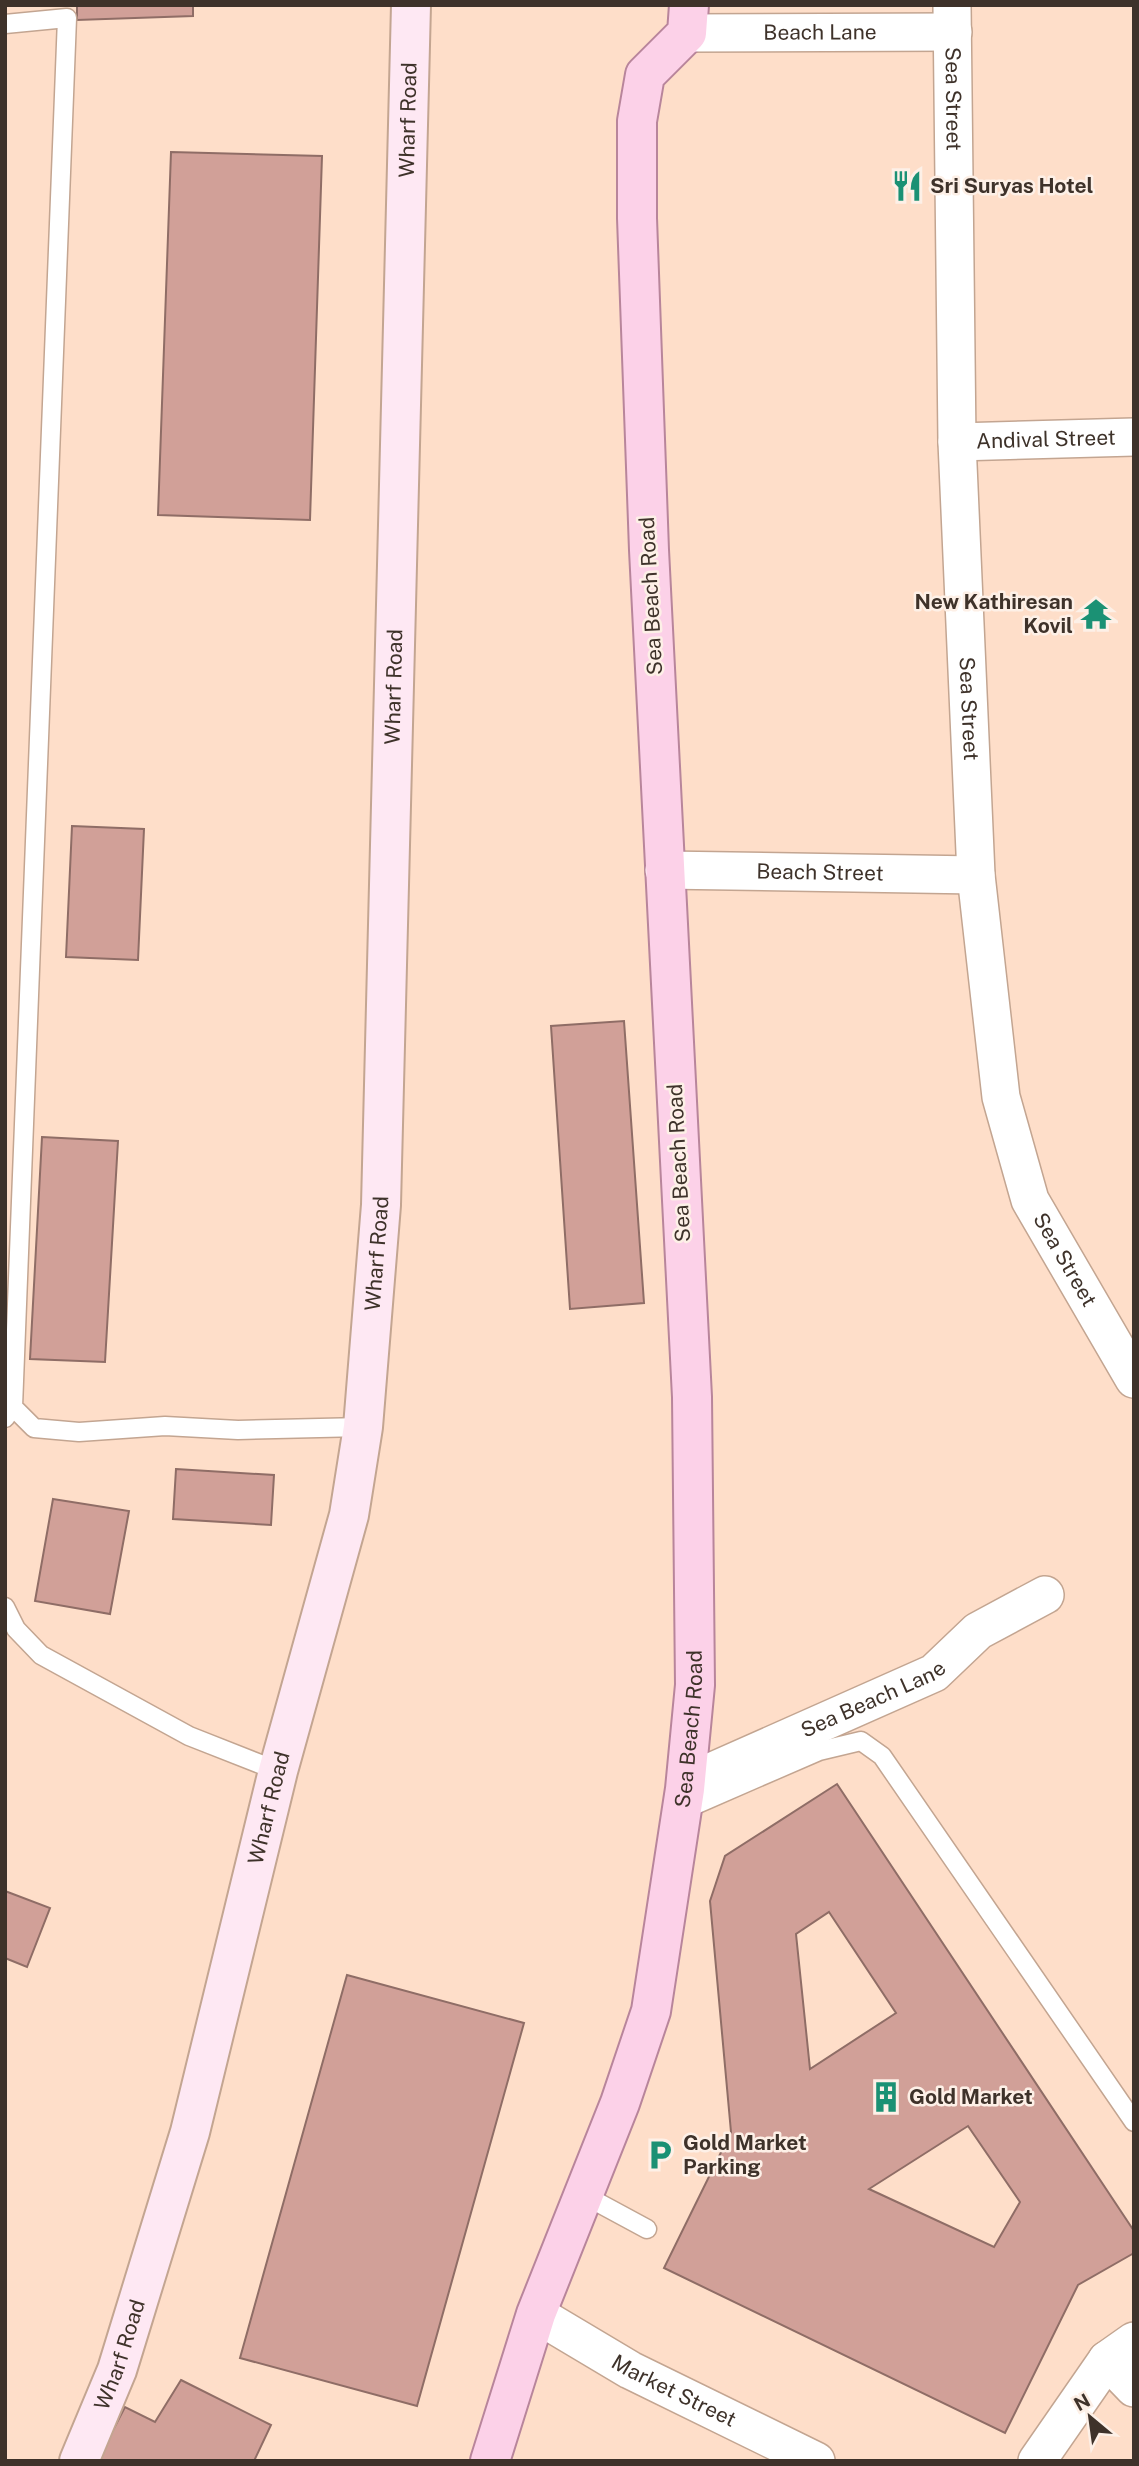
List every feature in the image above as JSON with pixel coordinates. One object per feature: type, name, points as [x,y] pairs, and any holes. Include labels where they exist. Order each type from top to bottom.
[{"type":"main road","name":"Wharf Road","points":[[79,2461],[117,2370],[190,2132],[278,1771],[349,1515],[363,1427],[381,1205],[411,5]]},
{"type":"main road","name":"Sea Beach Road","points":[[490,2461],[536,2314],[621,2104],[651,2011],[684,1797],[695,1685],[692,1397],[648,536],[637,218],[637,121],[645,75],[688,19]]},
{"type":"street","name":"Beach Lane","points":[[688,19],[953,18]]},
{"type":"street","name":"Sea Street","points":[[953,18],[957,442],[976,875],[1001,1097],[1030,1200],[1134,1379]]},
{"type":"street","name":"Andival Street","points":[[957,442],[1134,437]]},
{"type":"street","name":"Beach Street","points":[[664,870],[976,875]]},
{"type":"street","name":"Sea Beach Lane","points":[[684,1797],[934,1673],[978,1631],[1045,1595]]},
{"type":"street","name":"Market Street","points":[[536,2314],[631,2370],[816,2461]]},
{"type":"street","points":[[1121,2351],[1134,2388]]},
{"type":"street","points":[[1037,2461],[1121,2351]]},
{"type":"lane","points":[[5,24],[67,18],[8,1409],[34,1428],[79,1432],[165,1426],[238,1430],[363,1427]]},
{"type":"lane","points":[[5,1607],[16,1629],[41,1655],[189,1736],[278,1771]]},
{"type":"lane","points":[[684,1797],[819,1751],[861,1741],[882,1756],[1134,2122]]},
{"type":"lane","points":[[584,2195],[647,2229]]},
{"type":"building","points":[[77,5],[193,5],[193,16],[77,20]]},
{"type":"building","points":[[171,152],[322,156],[310,520],[158,515]]},
{"type":"building","points":[[72,826],[144,829],[138,960],[66,957]]},
{"type":"building","points":[[624,1021],[644,1303],[570,1309],[551,1026]]},
{"type":"building","points":[[42,1137],[118,1141],[105,1362],[30,1359]]},
{"type":"building","points":[[176,1469],[274,1475],[271,1525],[173,1519]]},
{"type":"building","points":[[53,1499],[129,1511],[110,1614],[35,1601]]},
{"type":"building","name":"Gold Market","points":[[837,1784],[1134,2231],[1134,2253],[1078,2285],[1005,2433],[664,2268],[731,2132],[710,1901],[725,1856]],"holes":[[[829,1912],[896,2013],[810,2069],[796,1934]],[[968,2126],[1020,2202],[994,2247],[869,2189]]]},
{"type":"building","points":[[5,1891],[50,1908],[27,1967],[5,1958]]},
{"type":"building","points":[[347,1975],[524,2023],[417,2406],[240,2358]]},
{"type":"building","points":[[181,2380],[271,2425],[254,2461],[97,2461],[125,2407],[155,2422]]},
{"type":"place","name":"Sri Suryas Hotel","points":[[907,186]]},
{"type":"place","name":"New Kathiresan Kovil","points":[[1096,614]]},
{"type":"place","name":"Gold Market","points":[[886,2097]]},
{"type":"place","name":"Gold Market Parking","points":[[660,2155]]}]
